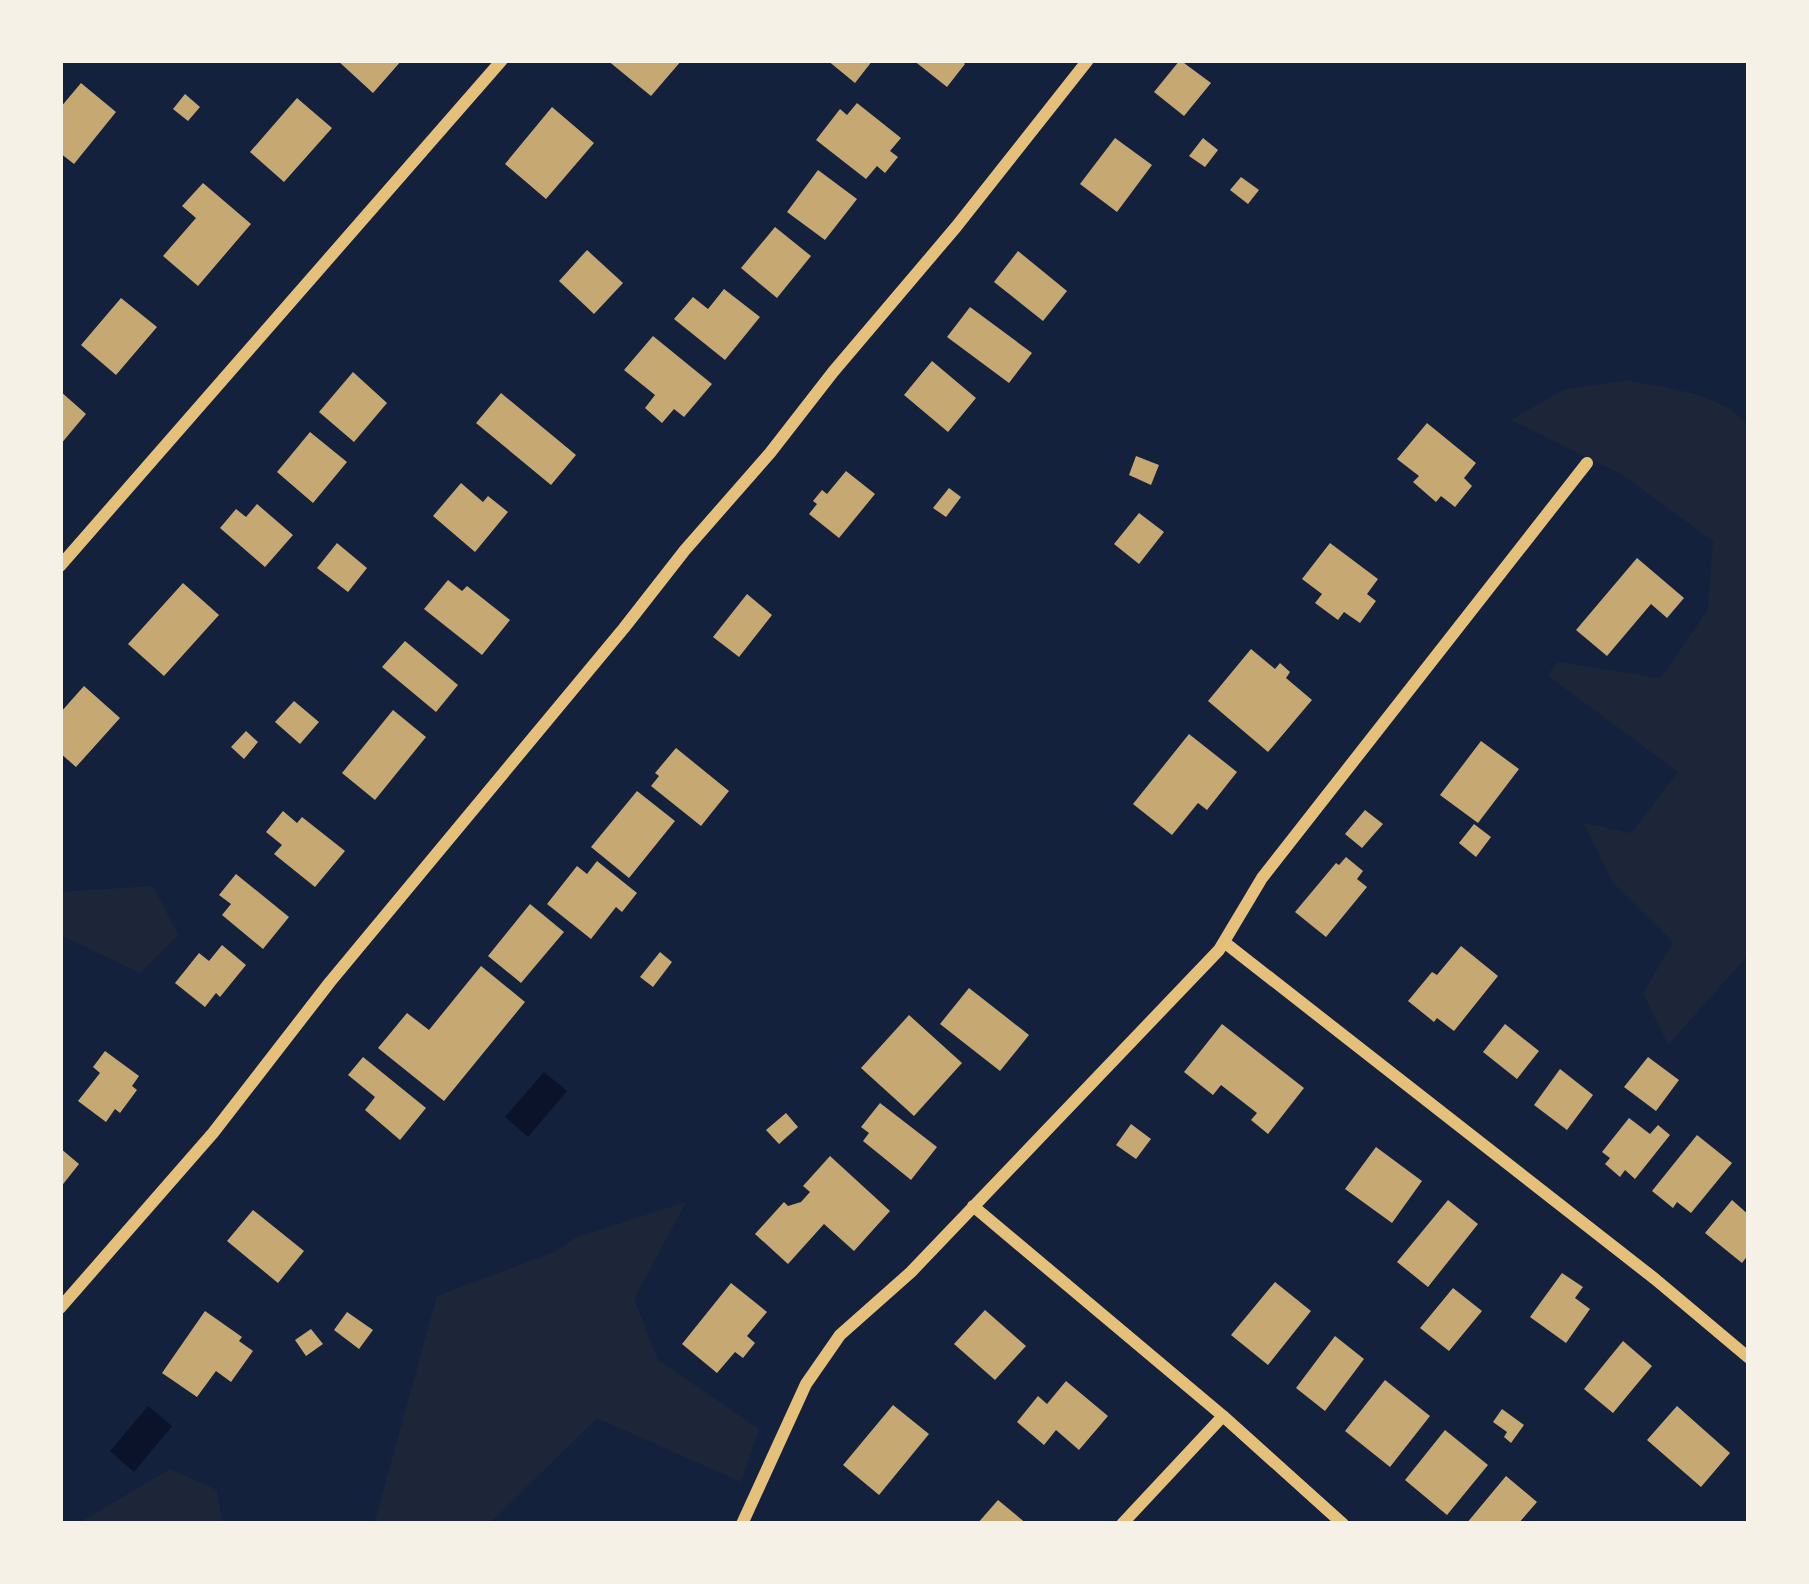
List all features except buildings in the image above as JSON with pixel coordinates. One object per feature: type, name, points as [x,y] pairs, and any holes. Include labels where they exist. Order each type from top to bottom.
[{"type":"street","points":[[60,566],[502,60]]},
{"type":"street","points":[[60,1308],[213,1132],[330,982],[956,227],[1088,60]]},
{"type":"street","points":[[742,1524],[806,1384],[840,1335],[911,1272],[1219,950],[1262,878],[1587,463]]},
{"type":"street","points":[[1224,942],[1749,1358]]},
{"type":"street","points":[[973,1206],[1223,1416],[1343,1524]]},
{"type":"street","points":[[1122,1524],[1223,1416]]},
{"type":"shaded area","points":[[1626,380],[1710,399],[1749,427],[1749,954],[1668,1045],[1643,993],[1673,942],[1612,882],[1584,823],[1631,833],[1678,772],[1547,675],[1558,662],[1661,678],[1708,610],[1713,541],[1621,474],[1511,420],[1563,390]]},
{"type":"shaded area","points":[[153,886],[178,935],[140,973],[60,935],[60,892]]},
{"type":"shaded area","points":[[544,1072],[567,1091],[528,1137],[505,1117]]},
{"type":"shaded area","points":[[686,1202],[634,1299],[658,1360],[759,1429],[741,1482],[597,1418],[489,1524],[374,1524],[437,1296],[554,1252],[575,1238]]},
{"type":"shaded area","points":[[148,1406],[172,1426],[134,1472],[110,1451]]},
{"type":"shaded area","points":[[170,1469],[217,1490],[222,1524],[77,1524]]}]
